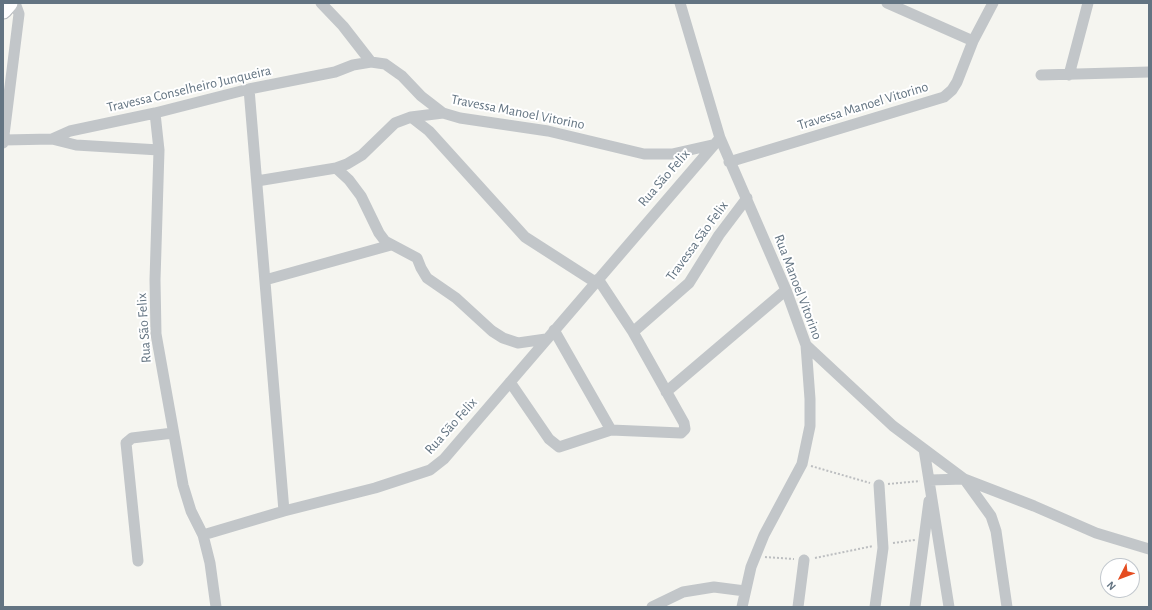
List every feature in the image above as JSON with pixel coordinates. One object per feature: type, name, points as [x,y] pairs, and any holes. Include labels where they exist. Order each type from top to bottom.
[{"type":"main road","points":[[3,10],[9,3]]},
{"type":"street","points":[[3,141],[19,14],[15,3]]},
{"type":"street","points":[[321,3],[343,26],[371,62]]},
{"type":"street","name":"Rua Manoel Vitorino","points":[[680,3],[716,141],[729,162],[747,198],[786,290],[806,345],[810,399],[810,426],[802,464],[764,535],[755,557],[742,607]]},
{"type":"street","points":[[887,3],[973,41]]},
{"type":"street","name":"Travessa Manoel Vitorino","points":[[729,162],[944,97],[958,82],[973,41],[993,3]]},
{"type":"street","points":[[1069,75],[1088,3]]},
{"type":"street","name":"Travessa Manoel Vitorino","points":[[335,72],[353,65],[371,62],[385,64],[402,76],[421,96],[442,113],[483,123],[548,131],[644,154],[672,154],[716,141]]},
{"type":"street","name":"Travessa Conselheiro Junqueira","points":[[52,139],[70,131],[155,113],[250,89],[335,72]]},
{"type":"street","points":[[1041,75],[1149,72]]},
{"type":"street","points":[[250,89],[284,511]]},
{"type":"street","name":"Rua São Felix","points":[[155,113],[159,150],[155,280],[156,334],[183,485],[191,511],[203,535],[210,563],[216,607]]},
{"type":"street","points":[[257,181],[336,168],[347,164],[362,155],[377,138],[395,123],[411,117],[442,113]]},
{"type":"street","points":[[411,117],[429,131],[489,200],[525,237],[596,281],[633,332],[684,423],[685,429],[681,433],[611,430],[559,447],[555,445],[510,382]]},
{"type":"street","name":"Travessa Conselheiro Junqueira","points":[[3,141],[52,139],[76,145],[159,150]]},
{"type":"street","name":"Rua São Felix","points":[[203,535],[284,511],[375,488],[430,470],[444,459],[716,141]]},
{"type":"street","points":[[336,168],[349,180],[361,196],[379,233],[391,245],[417,258],[420,268],[427,278],[456,298],[492,331],[503,338],[518,343],[550,335],[611,430]]},
{"type":"street","name":"Travessa São Felix","points":[[633,332],[689,283],[719,235],[747,198]]},
{"type":"street","points":[[265,280],[391,245]]},
{"type":"street","points":[[666,392],[786,290]]},
{"type":"street","points":[[806,345],[893,426],[964,479],[1010,496],[1096,533],[1149,549]]},
{"type":"street","points":[[138,561],[126,443],[132,438],[174,433]]},
{"type":"street","points":[[924,449],[949,607]]},
{"type":"street","points":[[930,485],[964,479]]},
{"type":"street","points":[[964,479],[991,516],[996,531],[1008,607]]},
{"type":"street","points":[[875,607],[883,544],[879,485]]},
{"type":"street","points":[[915,607],[930,485]]},
{"type":"street","points":[[798,607],[804,560]]},
{"type":"street","points":[[652,607],[683,592],[714,587],[745,591]]},
{"type":"path","points":[[802,464],[879,485],[930,485]]},
{"type":"path","points":[[755,557],[804,560],[883,544],[924,539]]}]
